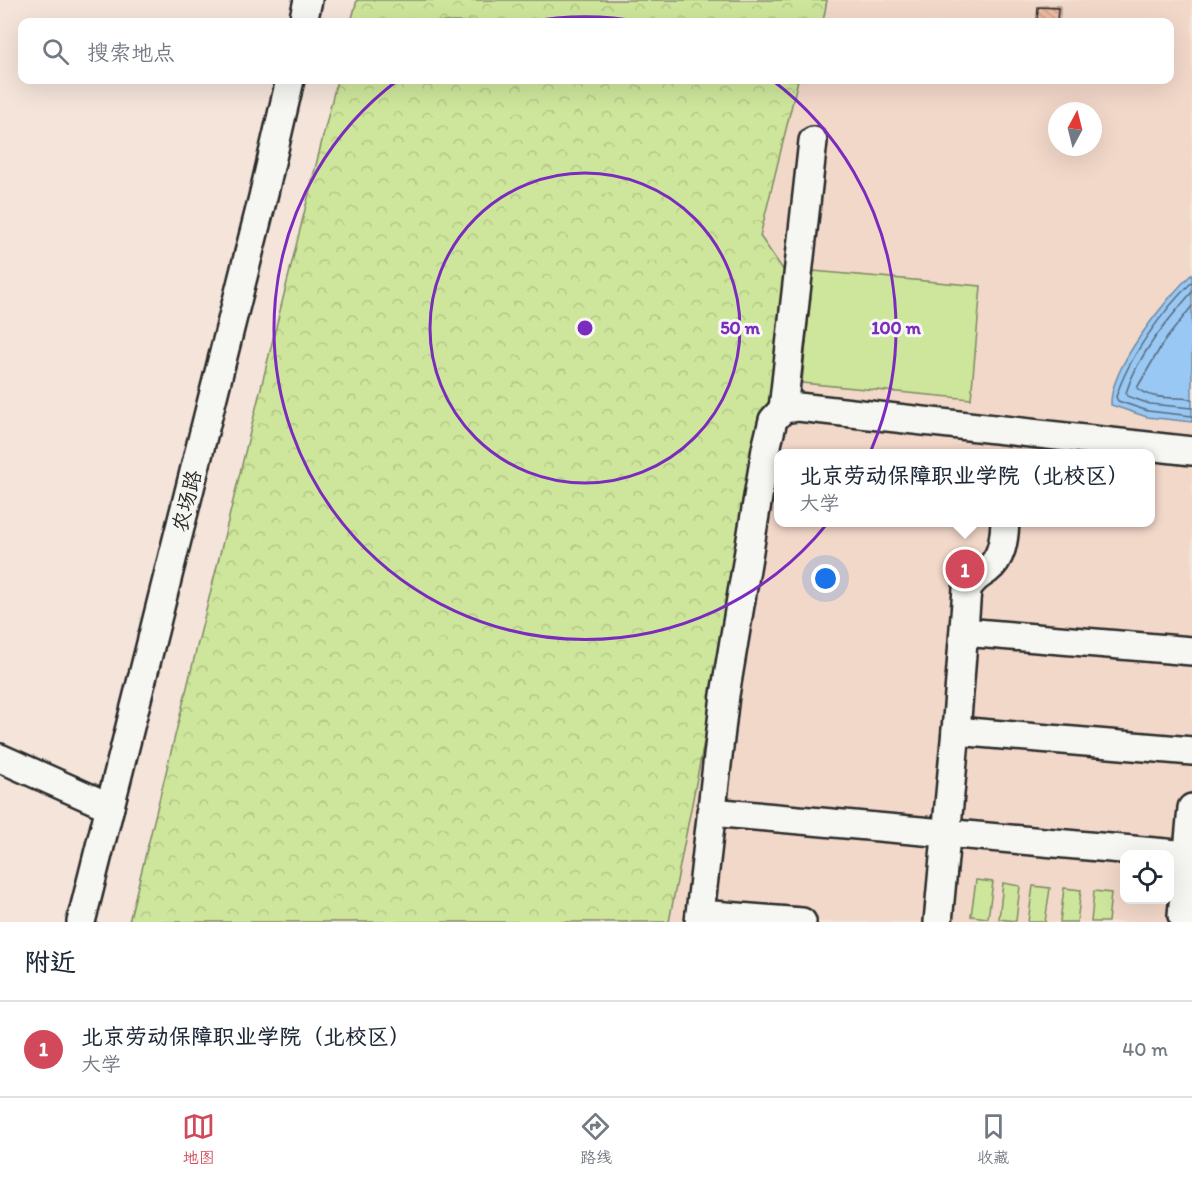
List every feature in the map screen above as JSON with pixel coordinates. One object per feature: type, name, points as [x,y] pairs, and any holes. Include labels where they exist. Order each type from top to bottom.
[{"type":"street","points":[[304,18],[308,0]]},
{"type":"street","name":"农场路","points":[[81,922],[263,197],[289,84]]},
{"type":"street","points":[[802,922],[700,918],[724,694],[766,449],[773,420],[783,409],[813,141]]},
{"type":"street","points":[[783,409],[798,407],[1013,443],[1147,449]]},
{"type":"street","points":[[1155,449],[1192,451]]},
{"type":"street","points":[[938,922],[967,589],[973,578],[990,568],[997,557],[1003,547],[1005,527]]},
{"type":"street","points":[[964,632],[1192,651]]},
{"type":"street","points":[[956,731],[1192,752]]},
{"type":"street","points":[[0,758],[111,807]]},
{"type":"street","points":[[1190,922],[1182,915],[1192,808]]},
{"type":"street","points":[[711,812],[1188,855]]},
{"type":"shaded area","points":[[827,0],[1192,0],[1192,922],[669,922],[792,284],[760,236],[797,84],[1174,84],[1174,18],[824,18]]},
{"type":"green space","points":[[357,0],[827,0],[824,18],[352,18]]},
{"type":"green space","points":[[336,84],[797,84],[760,236],[793,284],[669,922],[129,922]]},
{"type":"green space","points":[[813,271],[981,286],[971,399],[802,383]]},
{"type":"green space","points":[[976,880],[993,882],[988,918],[971,916]]},
{"type":"green space","points":[[1003,883],[1020,886],[1016,921],[999,919]]},
{"type":"green space","points":[[1033,886],[1050,888],[1045,922],[1028,922]]},
{"type":"green space","points":[[1064,888],[1081,890],[1077,922],[1060,922]]},
{"type":"green space","points":[[1094,891],[1111,893],[1108,922],[1091,922]]},
{"type":"water","points":[[1192,274],[1192,422],[1147,417],[1111,405],[1119,373],[1129,354],[1154,317]]},
{"type":"building","points":[[1038,7],[1058,8],[1057,18],[1037,18]]},
{"type":"place","name":"北京劳动保障职业学院（北校区）","points":[[965,569]]}]
